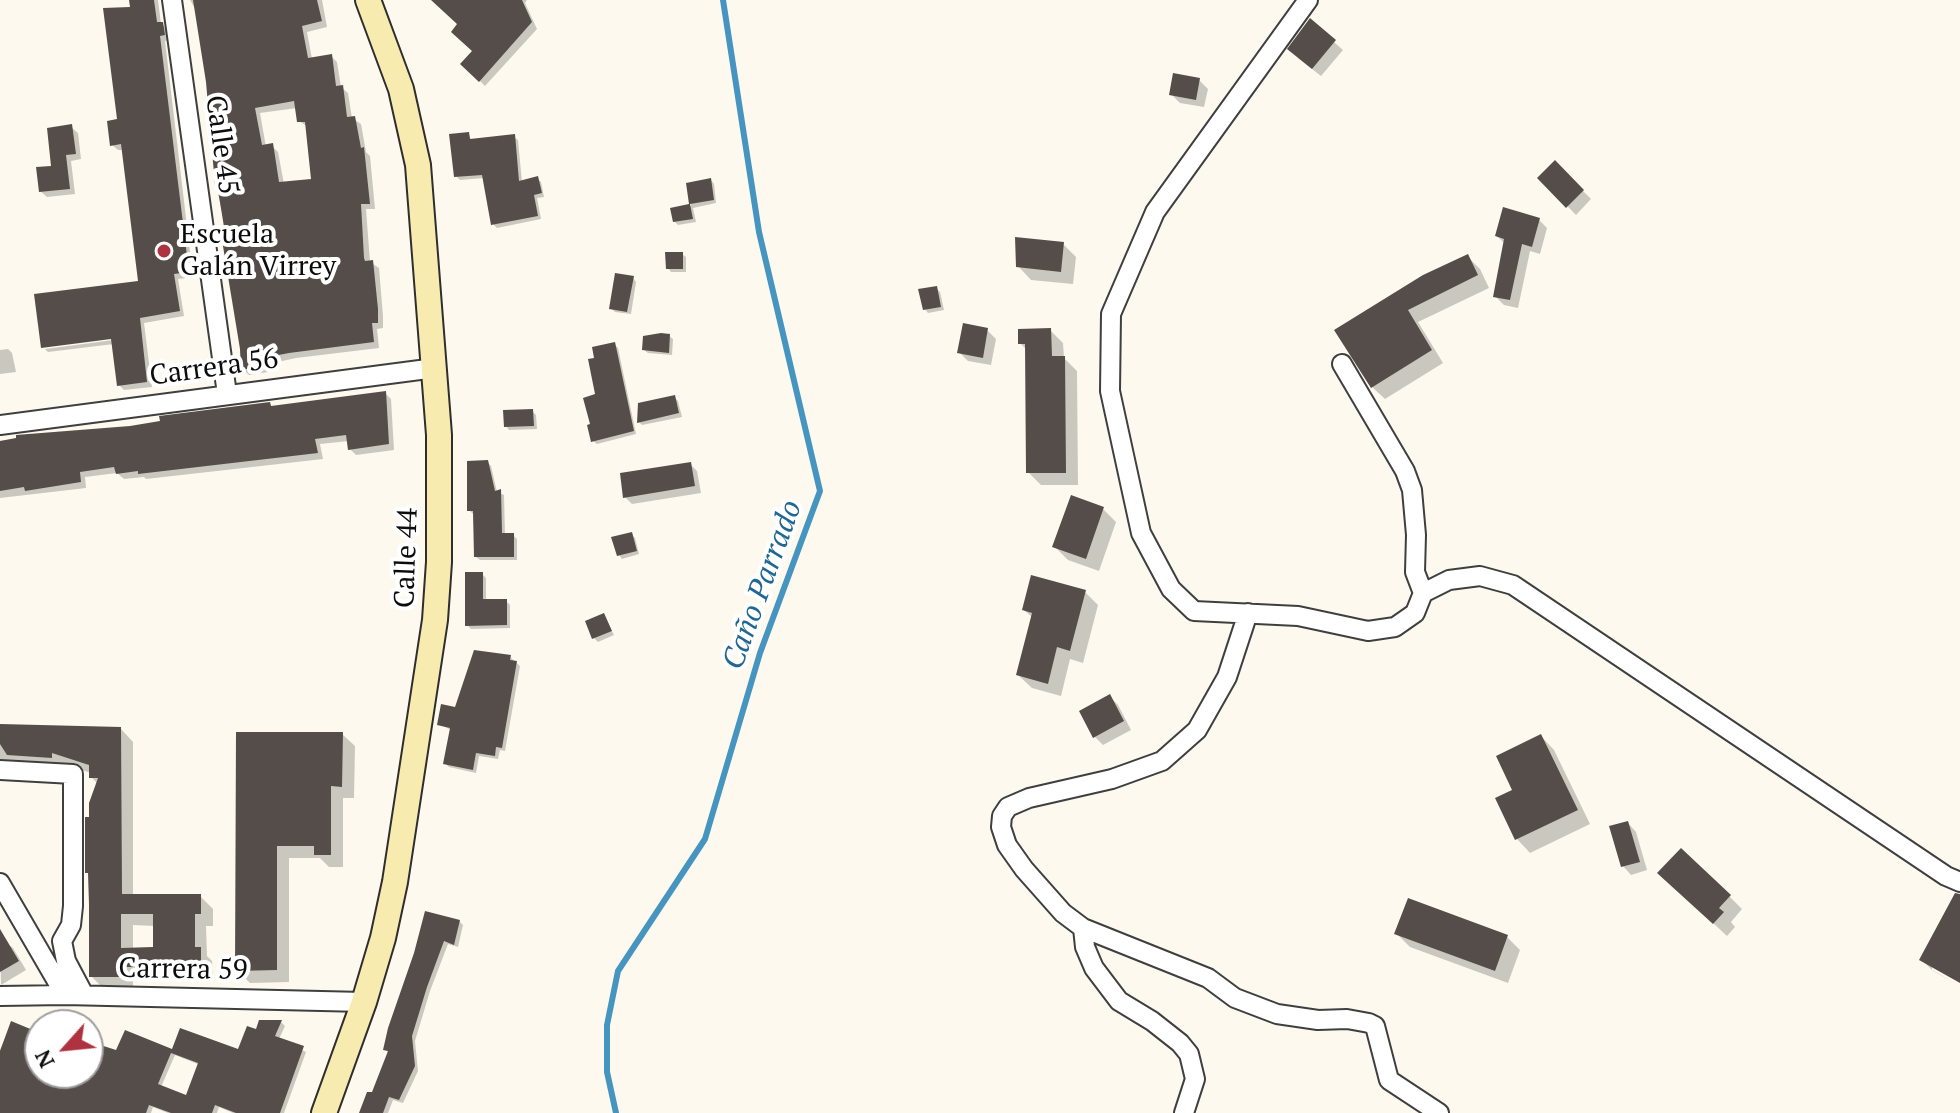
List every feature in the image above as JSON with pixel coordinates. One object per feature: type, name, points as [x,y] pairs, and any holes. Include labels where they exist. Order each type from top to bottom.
[{"type":"main road","name":"Calle 44","points":[[324,1113],[364,1002],[395,882],[435,620],[439,562],[439,435],[418,165],[401,89],[368,0]]},
{"type":"street","name":"Calle 45","points":[[172,0],[227,394]]},
{"type":"street","points":[[1308,0],[1155,212],[1111,314],[1110,391],[1141,533],[1171,589],[1194,611],[1298,616],[1368,631],[1395,627],[1415,613],[1423,593],[1449,580],[1480,576],[1513,585],[1946,876],[1960,882]]},
{"type":"street","points":[[1342,364],[1405,471],[1412,490],[1415,572],[1423,593]]},
{"type":"street","name":"Carrera 56","points":[[0,425],[435,368]]},
{"type":"street","points":[[1248,613],[1227,677],[1197,730],[1162,761],[1112,779],[1029,798],[1008,807],[1002,816],[1001,827],[1007,845],[1063,913],[1083,928],[1208,978],[1235,998],[1277,1014],[1375,1026],[1389,1080],[1439,1113]]},
{"type":"street","points":[[0,770],[73,774],[73,906],[71,925],[62,941],[74,995]]},
{"type":"street","points":[[0,883],[74,995]]},
{"type":"street","points":[[1083,928],[1085,947],[1094,968],[1119,1001],[1152,1021],[1189,1054],[1195,1079],[1184,1113]]},
{"type":"street","name":"Carrera 59","points":[[0,996],[364,1002]]},
{"type":"building","points":[[129,0],[154,0],[157,22],[163,22],[165,35],[160,36],[189,272],[174,274],[180,311],[140,318],[147,382],[117,386],[111,339],[41,348],[34,294],[138,281],[121,144],[110,146],[107,121],[117,119],[103,8],[130,7]]},
{"type":"building","points":[[193,0],[317,0],[322,21],[302,26],[308,58],[332,54],[336,86],[343,85],[347,117],[355,116],[361,148],[364,147],[370,204],[361,204],[364,258],[365,261],[373,260],[378,309],[378,323],[372,323],[374,342],[268,357],[269,365],[241,370],[221,234],[225,233],[215,185],[206,82]],"holes":[[[294,101],[297,122],[305,122],[311,179],[279,182],[273,143],[262,145],[255,108]]]},
{"type":"building","points":[[431,0],[522,0],[532,22],[479,82],[460,64],[472,51],[451,32],[457,24]]},
{"type":"building","points":[[1310,18],[1336,40],[1312,69],[1287,49]]},
{"type":"building","points":[[1173,73],[1200,78],[1196,100],[1169,95]]},
{"type":"building","points":[[72,124],[76,154],[66,155],[70,189],[39,192],[36,167],[51,166],[47,128]]},
{"type":"building","points":[[469,132],[470,139],[515,134],[519,181],[538,176],[542,193],[534,195],[538,216],[491,225],[482,175],[454,177],[449,134]]},
{"type":"building","points":[[1555,160],[1584,190],[1566,208],[1537,178]]},
{"type":"building","points":[[711,178],[714,200],[690,204],[693,219],[673,222],[670,208],[689,204],[686,183]]},
{"type":"building","points":[[1503,207],[1540,218],[1532,247],[1522,244],[1510,300],[1493,297],[1504,239],[1495,236]]},
{"type":"building","points":[[1015,237],[1064,242],[1061,272],[1016,267]]},
{"type":"building","points":[[665,252],[683,252],[683,269],[666,269]]},
{"type":"building","points":[[1468,254],[1478,275],[1408,310],[1432,350],[1371,388],[1334,330],[1423,275]]},
{"type":"building","points":[[615,273],[634,276],[627,312],[609,309]]},
{"type":"building","points":[[937,286],[941,307],[923,310],[918,289]]},
{"type":"building","points":[[963,323],[988,328],[983,358],[957,353]]},
{"type":"building","points":[[1051,328],[1052,356],[1065,356],[1066,473],[1026,473],[1025,344],[1018,344],[1018,329]]},
{"type":"building","points":[[670,334],[669,353],[642,350],[643,336]]},
{"type":"building","points":[[615,342],[634,431],[591,442],[583,398],[595,394],[588,359],[594,358],[592,347]]},
{"type":"building","points":[[386,391],[389,444],[348,450],[346,435],[315,439],[318,453],[138,474],[138,471],[116,474],[114,467],[80,472],[81,482],[25,491],[24,487],[0,491],[0,441],[16,438],[16,435],[130,426],[160,421],[159,416]]},
{"type":"building","points":[[675,395],[679,413],[637,423],[638,403]]},
{"type":"building","points":[[533,409],[534,426],[504,427],[503,410]]},
{"type":"building","points":[[488,460],[495,491],[501,489],[502,533],[514,533],[514,557],[474,557],[473,511],[467,511],[467,461]]},
{"type":"building","points":[[691,462],[695,486],[623,498],[620,473]]},
{"type":"building","points":[[1071,495],[1104,507],[1086,559],[1052,547]]},
{"type":"building","points":[[632,532],[637,551],[617,556],[611,537]]},
{"type":"building","points":[[465,572],[483,572],[483,599],[507,599],[507,625],[465,626]]},
{"type":"building","points":[[1031,575],[1086,590],[1070,651],[1057,647],[1048,684],[1016,675],[1032,613],[1022,610]]},
{"type":"building","points":[[604,613],[612,631],[592,639],[585,621]]},
{"type":"building","points":[[474,650],[511,655],[510,660],[517,661],[502,748],[496,747],[495,756],[476,753],[473,770],[443,764],[450,728],[437,725],[441,704],[455,707]]},
{"type":"building","points":[[1110,694],[1124,721],[1093,738],[1079,711]]},
{"type":"building","points":[[0,724],[121,727],[122,894],[201,894],[201,914],[195,914],[195,947],[201,947],[201,967],[121,967],[121,977],[89,977],[85,817],[89,817],[89,803],[98,778],[89,778],[89,765],[52,753],[52,758],[7,755],[0,744]],"holes":[[[121,914],[153,914],[153,947],[121,948]]]},
{"type":"building","points":[[236,732],[343,732],[342,787],[331,786],[331,855],[314,855],[314,846],[277,846],[277,970],[235,971]]},
{"type":"building","points":[[1541,734],[1578,810],[1515,840],[1495,798],[1512,790],[1496,756]]},
{"type":"building","points":[[1628,821],[1640,862],[1621,867],[1609,826]]},
{"type":"building","points":[[1681,848],[1731,895],[1719,908],[1724,912],[1713,924],[1657,873]]},
{"type":"building","points":[[1955,893],[1960,894],[1960,983],[1919,960]]},
{"type":"building","points":[[1408,898],[1508,935],[1495,971],[1394,934]]},
{"type":"building","points":[[425,911],[460,920],[454,945],[444,941],[427,987],[412,1036],[415,1066],[399,1100],[389,1097],[383,1113],[359,1113],[367,1092],[372,1092],[388,1051],[383,1050],[388,1028]]},
{"type":"building","points":[[0,929],[19,961],[0,972]]},
{"type":"building","points":[[259,1020],[282,1020],[275,1036],[304,1046],[280,1113],[236,1113],[215,1105],[212,1113],[171,1113],[149,1105],[146,1113],[0,1113],[0,1051],[11,1021],[24,1026],[24,1089],[104,1089],[104,1046],[116,1050],[125,1030],[172,1049],[180,1028],[238,1049],[247,1026],[256,1029]],"holes":[[[171,1053],[198,1063],[186,1095],[158,1084]]]},
{"type":"waterway","name":"Caño Parrado","points":[[616,1113],[607,1072],[607,1025],[618,971],[705,839],[760,653],[820,491],[759,232],[723,0]]},
{"type":"place","name":"Escuela Galán Virrey","points":[[164,251]]}]
